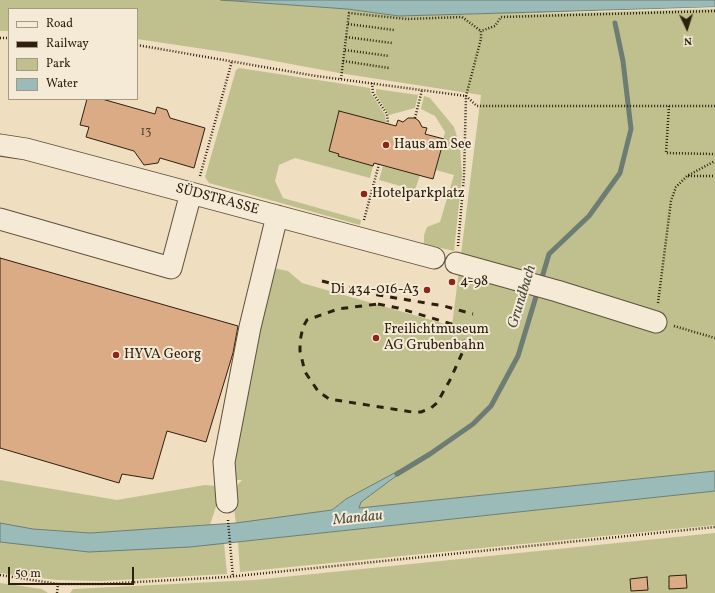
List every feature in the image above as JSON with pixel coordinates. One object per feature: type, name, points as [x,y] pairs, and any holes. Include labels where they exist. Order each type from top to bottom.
[{"type":"street","name":"SÜDSTRASSE","points":[[0,145],[26,149],[434,258]]},
{"type":"street","points":[[0,219],[172,268],[193,194]]},
{"type":"street","points":[[227,502],[224,462],[250,327],[277,216]]},
{"type":"street","points":[[456,263],[557,291],[656,322]]},
{"type":"path","points":[[481,31],[495,26],[501,17],[715,11]]},
{"type":"path","points":[[341,79],[349,13],[407,19],[462,17],[481,31]]},
{"type":"path","points":[[348,24],[394,30]]},
{"type":"path","points":[[456,263],[464,176],[466,96],[481,39],[481,31]]},
{"type":"path","points":[[346,37],[392,43]]},
{"type":"path","points":[[138,46],[341,79],[372,82],[466,96],[477,106],[715,106]]},
{"type":"path","points":[[345,50],[389,56]]},
{"type":"path","points":[[193,194],[232,61]]},
{"type":"path","points":[[343,61],[389,68]]},
{"type":"path","points":[[372,82],[373,93],[387,114],[388,124]]},
{"type":"path","points":[[414,118],[422,90]]},
{"type":"path","points":[[669,106],[666,153],[715,154]]},
{"type":"path","points":[[715,161],[687,176],[676,187],[671,202],[656,322],[715,338]]},
{"type":"path","points":[[364,218],[379,164]]},
{"type":"path","points":[[687,176],[715,176]]},
{"type":"path","points":[[227,502],[233,577]]},
{"type":"path","points":[[0,575],[58,584],[101,584],[233,577],[715,527]]},
{"type":"path","points":[[57,593],[58,584]]},
{"type":"green space","points":[[0,0],[221,0],[347,9],[399,16],[715,7],[715,471],[359,508],[361,502],[399,474],[398,471],[346,499],[332,510],[236,524],[232,491],[242,480],[230,480],[235,425],[273,268],[288,271],[302,283],[452,326],[481,95],[339,73],[237,54],[138,39],[138,8],[8,8],[8,31],[0,31]]},
{"type":"green space","points":[[239,68],[370,88],[371,93],[385,115],[386,124],[339,111],[329,151],[339,154],[338,156],[373,166],[370,178],[295,158],[279,165],[275,181],[283,198],[361,220],[360,225],[209,183],[205,177],[236,70]]},
{"type":"green space","points":[[376,89],[418,95],[415,108],[389,115],[376,94]]},
{"type":"green space","points":[[424,96],[430,98],[454,127],[460,146],[462,176],[454,251],[424,244],[424,235],[427,227],[440,222],[454,175],[436,170],[445,132],[435,116],[421,109]]},
{"type":"green space","points":[[383,166],[420,175],[415,190],[379,180]]},
{"type":"green space","points":[[0,480],[117,500],[205,485],[215,486],[219,497],[210,525],[90,533],[33,529],[0,523]]},
{"type":"green space","points":[[715,491],[715,525],[240,572],[238,542]]},
{"type":"green space","points":[[715,533],[715,593],[70,593],[73,589],[254,580]]},
{"type":"green space","points":[[0,542],[30,545],[190,547],[224,543],[227,574],[101,581],[57,580],[0,573]]},
{"type":"green space","points":[[0,583],[42,589],[48,593],[0,593]]},
{"type":"water","points":[[221,0],[715,0],[715,7],[399,16],[347,9]]},
{"type":"water","name":"Mandau","points":[[398,471],[401,471],[361,502],[359,508],[715,471],[715,491],[190,547],[89,552],[0,542],[0,523],[33,529],[90,533],[236,523],[332,510],[346,499]]},
{"type":"pier","points":[[715,7],[715,9],[493,15],[592,11]]},
{"type":"building","points":[[87,100],[106,100],[155,114],[157,107],[167,110],[170,118],[205,128],[194,168],[160,158],[158,163],[144,165],[134,151],[86,137],[89,127],[80,125]]},
{"type":"building","name":"Haus am See","points":[[339,111],[396,126],[398,120],[403,122],[408,118],[415,118],[419,121],[422,127],[427,128],[425,134],[444,139],[433,179],[374,163],[373,166],[338,156],[339,154],[329,151]]},
{"type":"building","name":"HYVA Georg","points":[[0,258],[238,326],[233,353],[206,442],[167,431],[153,479],[122,474],[119,483],[0,448]]},
{"type":"building","points":[[686,575],[687,588],[669,589],[669,576]]},
{"type":"building","points":[[647,577],[648,590],[631,591],[630,579]]},
{"type":"waterway","name":"Grundbach","points":[[541,281],[549,254],[589,216],[620,173],[631,129],[623,61],[615,23]]},
{"type":"waterway","name":"Grundbach","points":[[397,474],[430,454],[473,424],[491,406],[518,356],[538,290]]},
{"type":"railway","points":[[322,281],[378,295],[444,306],[473,314]]},
{"type":"railway","points":[[378,304],[398,308],[455,325],[463,333],[464,349],[450,380],[437,403],[431,408],[421,412],[412,412],[329,399],[318,391],[305,372],[300,351],[300,341],[303,327],[307,320],[338,309],[378,304]]},
{"type":"place","name":"Haus am See","points":[[386,145]]},
{"type":"place","name":"Hotelparkplatz","points":[[364,194]]},
{"type":"place","name":"4-98","points":[[452,282]]},
{"type":"place","name":"Di 434-016-A3","points":[[427,290]]},
{"type":"place","name":"Freilichtmuseum AG Grubenbahn","points":[[376,338]]},
{"type":"place","name":"HYVA Georg","points":[[116,355]]}]
